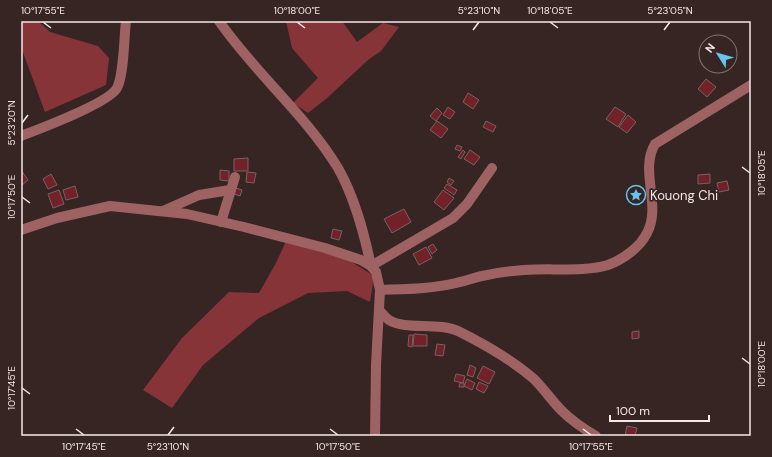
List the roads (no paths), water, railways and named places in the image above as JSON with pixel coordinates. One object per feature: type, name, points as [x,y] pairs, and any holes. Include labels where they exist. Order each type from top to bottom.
[{"type":"street","points":[[21,136],[88,107],[114,93],[119,83],[126,21]]},
{"type":"street","points":[[219,21],[309,128],[338,168],[354,204],[371,266],[379,279],[380,290],[376,365],[375,436]]},
{"type":"street","points":[[380,290],[438,287],[503,273],[530,269],[595,267],[617,261],[638,246],[647,233],[652,221],[653,205],[649,160],[650,152],[655,144],[751,85]]},
{"type":"street","points":[[371,266],[453,218],[467,204],[492,168]]},
{"type":"street","points":[[221,222],[235,177]]},
{"type":"street","points":[[163,212],[199,195],[230,190]]},
{"type":"street","points":[[21,230],[65,216],[110,206],[187,214],[325,248],[361,260],[371,266]]},
{"type":"street","points":[[380,311],[388,320],[394,322],[414,326],[443,326],[454,329],[481,343],[510,361],[533,379],[563,411],[596,436]]},
{"type":"place","name":"Kouong Chi","points":[[636,195]]}]
